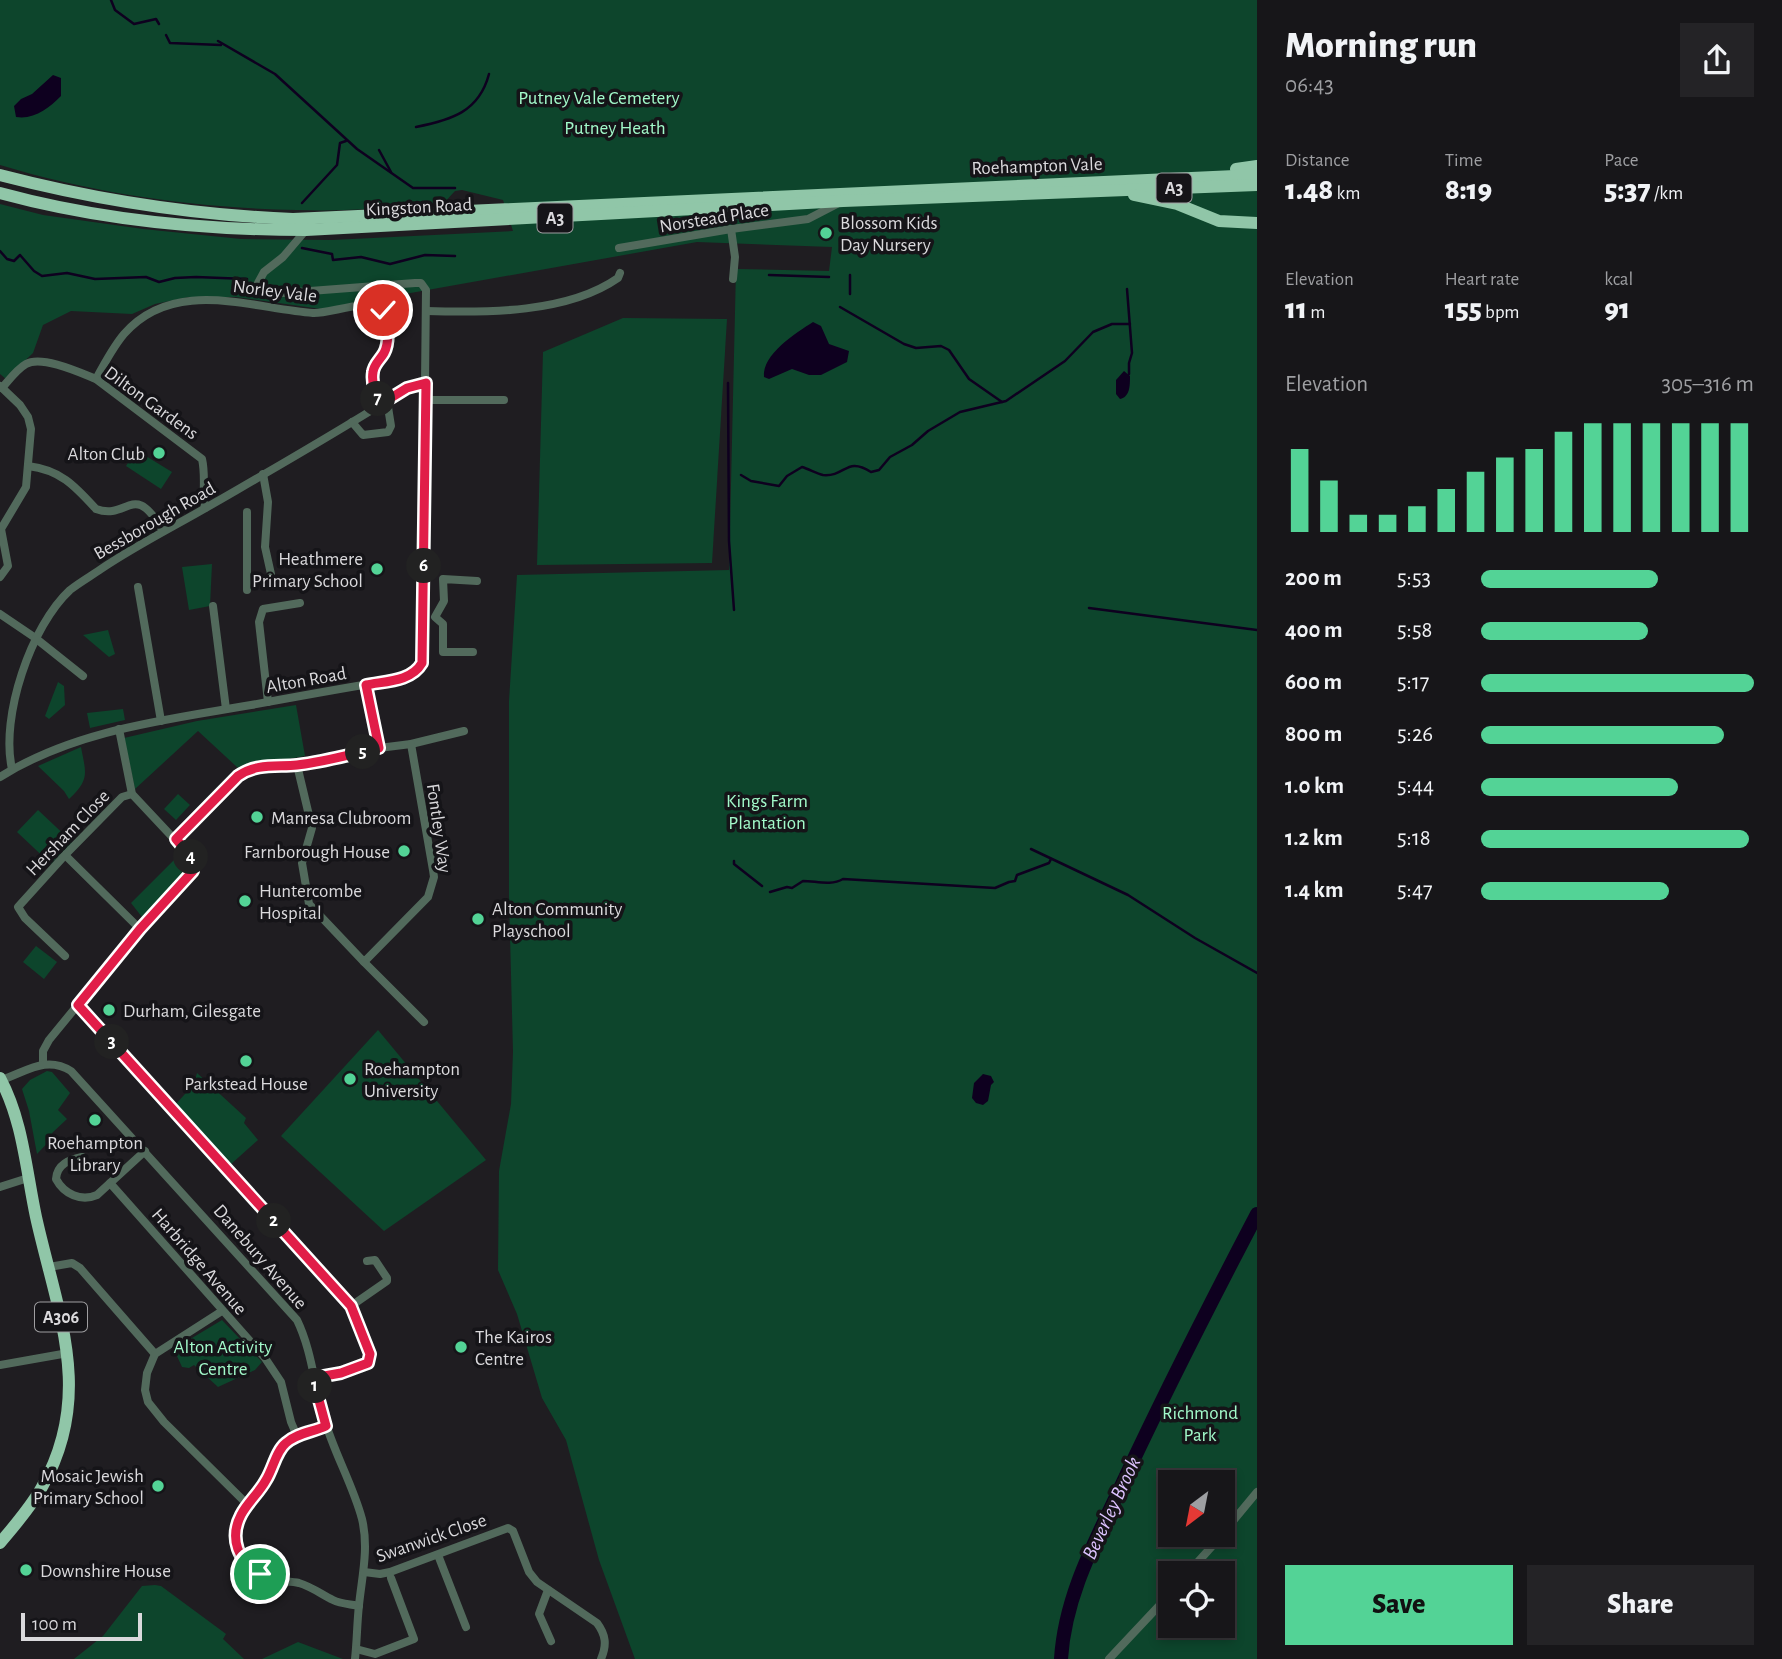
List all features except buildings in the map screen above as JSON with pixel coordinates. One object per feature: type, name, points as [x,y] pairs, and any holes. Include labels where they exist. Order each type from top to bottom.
[{"type":"highway","name":"A3","points":[[1188,178],[1204,173],[1255,169]]},
{"type":"highway","name":"Roehampton Vale","points":[[843,201],[1109,191],[1239,181],[1255,169]]},
{"type":"highway","name":"Kingston Road","points":[[0,175],[79,194],[154,207],[206,214],[293,219],[818,193]]},
{"type":"highway","name":"Roehampton Vale","points":[[818,193],[1188,178],[1239,181],[1257,185]]},
{"type":"highway","name":"A3","points":[[1109,191],[1177,204],[1219,221],[1257,223]]},
{"type":"highway","name":"Kingston Road","points":[[0,192],[52,205],[172,224],[249,230],[306,230],[843,201]]},
{"type":"highway","name":"A306","points":[[0,1079],[17,1118],[68,1353],[70,1395],[68,1419],[59,1452],[41,1490],[2,1536]]},
{"type":"street","name":"Norstead Place","points":[[619,248],[808,219],[843,201]]},
{"type":"street","points":[[806,203],[812,216]]},
{"type":"street","points":[[731,229],[735,257],[733,279]]},
{"type":"street","name":"Alton Road","points":[[0,777],[12,769],[83,738],[161,721],[398,679],[418,670],[423,655],[426,290],[415,282],[284,293],[263,290],[258,284],[261,277],[306,230]]},
{"type":"street","points":[[427,312],[523,308],[584,297],[618,278],[620,272]]},
{"type":"street","name":"Norley Vale","points":[[96,379],[124,334],[138,321],[154,311],[184,300],[216,299],[316,313],[376,306],[383,310],[386,317],[386,351],[375,365],[372,374],[373,386],[384,403]]},
{"type":"street","name":"Dilton Gardens","points":[[1,387],[27,363],[37,361],[77,371],[96,379],[202,459],[206,476],[202,495],[205,508]]},
{"type":"street","name":"Bessborough Road","points":[[12,769],[7,751],[4,715],[34,636],[70,590],[163,531],[407,388],[426,383]]},
{"type":"street","points":[[0,577],[8,566],[1,529],[23,494],[31,429],[28,417],[20,405],[1,387]]},
{"type":"street","points":[[427,400],[504,400]]},
{"type":"street","points":[[352,422],[362,435],[388,432],[391,426],[384,403]]},
{"type":"street","points":[[28,466],[47,468],[57,473],[102,512],[133,503],[142,505],[154,515],[163,531]]},
{"type":"street","points":[[263,474],[268,502],[265,547],[271,574]]},
{"type":"street","points":[[247,512],[247,590]]},
{"type":"street","points":[[247,550],[265,547]]},
{"type":"street","points":[[435,617],[444,601],[443,579],[477,581]]},
{"type":"street","points":[[138,587],[161,721]]},
{"type":"street","points":[[268,702],[259,622],[263,609],[300,603]]},
{"type":"street","points":[[213,606],[226,709]]},
{"type":"street","points":[[0,614],[34,636],[83,676]]},
{"type":"street","points":[[423,617],[435,617],[443,624],[443,652],[473,652]]},
{"type":"street","points":[[366,685],[379,748]]},
{"type":"street","points":[[0,1079],[43,1063],[45,1046],[140,929],[193,871],[192,858],[132,794],[119,729]]},
{"type":"street","points":[[176,839],[245,771],[274,765],[297,765],[411,744],[464,731]]},
{"type":"street","name":"Fontley Way","points":[[364,962],[432,891],[433,870],[411,744]]},
{"type":"street","points":[[297,765],[312,828],[302,863],[309,904],[424,1022]]},
{"type":"street","name":"Hersham Close","points":[[65,956],[25,918],[18,907],[122,797],[132,794]]},
{"type":"street","points":[[65,855],[140,929]]},
{"type":"street","points":[[78,1005],[351,1306],[370,1354],[370,1361],[341,1373],[313,1378]]},
{"type":"street","name":"Danebury Avenue","points":[[43,1063],[72,1071],[289,1309],[304,1335],[326,1426],[362,1520],[365,1535],[355,1659]]},
{"type":"street","points":[[82,1157],[68,1160],[57,1171],[56,1179],[62,1188],[75,1196],[89,1198],[145,1152]]},
{"type":"street","points":[[0,1187],[28,1178]]},
{"type":"street","name":"Harbridge Avenue","points":[[110,1183],[275,1372],[281,1382],[291,1422],[298,1436]]},
{"type":"street","points":[[351,1306],[387,1281],[375,1261],[367,1261]]},
{"type":"street","points":[[49,1268],[72,1263],[80,1268],[155,1354]]},
{"type":"street","points":[[222,1311],[155,1354],[147,1373],[145,1390],[148,1402],[164,1422],[248,1506]]},
{"type":"street","points":[[0,1365],[68,1353]]},
{"type":"street","points":[[326,1426],[298,1436],[282,1448],[267,1480],[242,1512],[235,1538],[244,1564],[274,1580],[299,1583],[314,1588],[335,1601],[359,1606]]},
{"type":"street","points":[[1236,1517],[1257,1492]]},
{"type":"street","name":"Swanwick Close","points":[[364,1572],[390,1572],[508,1528],[513,1531],[529,1572],[548,1590]]},
{"type":"street","points":[[1198,1561],[1211,1547]]},
{"type":"street","points":[[438,1555],[466,1628]]},
{"type":"street","points":[[356,1649],[375,1654],[414,1639],[391,1578]]},
{"type":"street","points":[[551,1641],[539,1614],[548,1590],[597,1623],[602,1630],[606,1647],[601,1659]]},
{"type":"street","points":[[1109,1659],[1158,1607]]},
{"type":"green space","points":[[0,0],[1257,0],[1257,1659],[635,1659],[599,1560],[566,1440],[542,1398],[517,1314],[498,1270],[499,1171],[511,1104],[513,1052],[509,896],[509,701],[517,575],[729,570],[736,269],[829,271],[832,247],[697,242],[321,309],[236,297],[189,297],[155,304],[132,314],[71,311],[43,325],[33,353],[6,379],[0,374],[0,204],[43,215],[241,239],[332,240],[513,231],[503,200],[462,190],[455,191],[442,205],[333,210],[259,209],[147,198],[0,165]]},
{"type":"green space","points":[[623,318],[727,319],[712,563],[537,565],[543,352]]},
{"type":"green space","points":[[136,450],[172,472],[161,489],[126,466]]},
{"type":"green space","points":[[212,564],[210,606],[189,610],[182,567]]},
{"type":"green space","points":[[108,630],[115,654],[109,657],[83,635]]},
{"type":"green space","points":[[58,682],[64,686],[65,705],[49,719],[45,716]]},
{"type":"green space","points":[[296,705],[305,756],[238,768],[198,731],[135,789],[124,738],[197,721]]},
{"type":"green space","points":[[123,709],[125,720],[90,728],[87,713]]},
{"type":"green space","points":[[81,747],[85,776],[69,799],[38,766]]},
{"type":"green space","points":[[178,794],[190,805],[176,820],[164,809]]},
{"type":"green space","points":[[38,810],[72,842],[51,864],[17,832]]},
{"type":"green space","points":[[178,856],[189,866],[142,917],[131,903]]},
{"type":"green space","points":[[36,946],[57,962],[44,979],[23,962]]},
{"type":"green space","points":[[378,1030],[486,1160],[384,1231],[281,1136]]},
{"type":"green space","points":[[47,1071],[52,1072],[70,1093],[58,1110],[67,1119],[52,1133],[54,1136],[37,1154],[22,1089],[30,1080]]},
{"type":"green space","points":[[197,1073],[246,1118],[244,1123],[258,1140],[230,1165],[175,1105],[194,1084]]},
{"type":"green space","name":"Alton Activity Centre","points":[[222,1320],[262,1362],[255,1370],[218,1387],[194,1365],[189,1368],[182,1367],[177,1356],[177,1347]]},
{"type":"green space","points":[[142,1586],[161,1586],[226,1634],[223,1639],[244,1659],[74,1659],[103,1636]]},
{"type":"green space","points":[[298,1642],[343,1659],[262,1659]]},
{"type":"shaded area","points":[[53,75],[61,78],[61,96],[35,115],[16,117],[14,106]]},
{"type":"shaded area","points":[[813,322],[821,326],[829,344],[849,351],[847,362],[821,375],[809,375],[792,369],[769,379],[764,377],[768,360],[774,352]]},
{"type":"shaded area","points":[[1124,371],[1130,376],[1129,387],[1126,396],[1120,399],[1116,394],[1116,380]]},
{"type":"shaded area","points":[[983,1074],[991,1076],[994,1082],[988,1101],[983,1105],[972,1098],[974,1083]]},
{"type":"waterway","points":[[111,0],[115,10],[134,24],[156,19],[159,24]]},
{"type":"waterway","points":[[166,35],[170,43],[221,45]]},
{"type":"waterway","points":[[218,41],[275,74],[357,149],[413,188],[455,188]]},
{"type":"waterway","points":[[416,127],[452,117],[471,106],[489,74]]},
{"type":"waterway","points":[[302,203],[337,165],[340,143],[346,141]]},
{"type":"waterway","points":[[379,150],[391,172]]},
{"type":"waterway","points":[[302,248],[332,254],[333,260],[361,257],[390,264],[425,255],[455,256]]},
{"type":"waterway","points":[[0,251],[7,259],[14,261],[20,255],[42,276],[67,273],[95,279],[146,277],[159,282],[196,277],[247,279]]},
{"type":"waterway","points":[[769,275],[829,277]]},
{"type":"waterway","points":[[850,275],[850,294]]},
{"type":"waterway","points":[[1127,289],[1132,353],[1129,374]]},
{"type":"waterway","points":[[840,307],[904,344],[916,348],[941,346],[949,350],[969,379],[1002,402]]},
{"type":"waterway","points":[[741,475],[751,481],[779,486],[787,476],[802,467],[823,475],[831,475],[851,466],[871,472],[879,470],[890,457],[960,412],[1006,401],[1065,361],[1093,332],[1112,324],[1130,324]]},
{"type":"waterway","points":[[728,383],[729,541],[734,610]]},
{"type":"waterway","points":[[1089,608],[1257,630]]},
{"type":"waterway","points":[[1031,849],[1128,895],[1195,938],[1257,973]]},
{"type":"waterway","points":[[770,892],[792,888],[803,881],[828,883],[843,879],[995,888],[1015,881],[1017,875],[1049,863],[1051,859]]},
{"type":"waterway","points":[[734,861],[734,864],[762,886]]},
{"type":"waterway","name":"Beverley Brook","points":[[1061,1659],[1069,1612],[1093,1545],[1172,1379],[1257,1214]]},
{"type":"place","name":"Blossom Kids Day Nursery","points":[[826,233]]},
{"type":"place","name":"Alton Club","points":[[159,453]]},
{"type":"place","name":"Heathmere Primary School","points":[[377,569]]},
{"type":"place","name":"Manresa Clubroom","points":[[257,817]]},
{"type":"place","name":"Farnborough House","points":[[404,851]]},
{"type":"place","name":"Huntercombe Hospital","points":[[245,901]]},
{"type":"place","name":"Alton Community Playschool","points":[[478,919]]},
{"type":"place","name":"Durham, Gilesgate","points":[[109,1010]]},
{"type":"place","name":"Parkstead House","points":[[246,1061]]},
{"type":"place","name":"Roehampton University","points":[[350,1079]]},
{"type":"place","name":"Roehampton Library","points":[[95,1120]]},
{"type":"place","name":"The Kairos Centre","points":[[461,1347]]},
{"type":"place","name":"Mosaic Jewish Primary School","points":[[158,1486]]},
{"type":"place","name":"Downshire House","points":[[26,1570]]},
{"type":"route","points":[[260,1574],[244,1564],[238,1553],[235,1538],[242,1512],[256,1497],[285,1444],[326,1426],[313,1378],[341,1373],[368,1363],[370,1354],[351,1306],[78,1005],[140,929],[193,871],[192,858],[176,839],[238,776],[251,769],[297,765],[379,748],[366,685],[411,674],[418,670],[422,663],[426,383],[407,388],[381,404],[373,386],[372,374],[375,365],[386,351],[386,317],[383,310]]},
{"type":"park label","name":"Putney Vale Cemetery","points":[[599,97]]},
{"type":"park label","name":"Putney Heath","points":[[615,127]]},
{"type":"park label","name":"Kings Farm Plantation","points":[[767,811]]},
{"type":"park label","name":"Richmond Park","points":[[1200,1423]]}]
